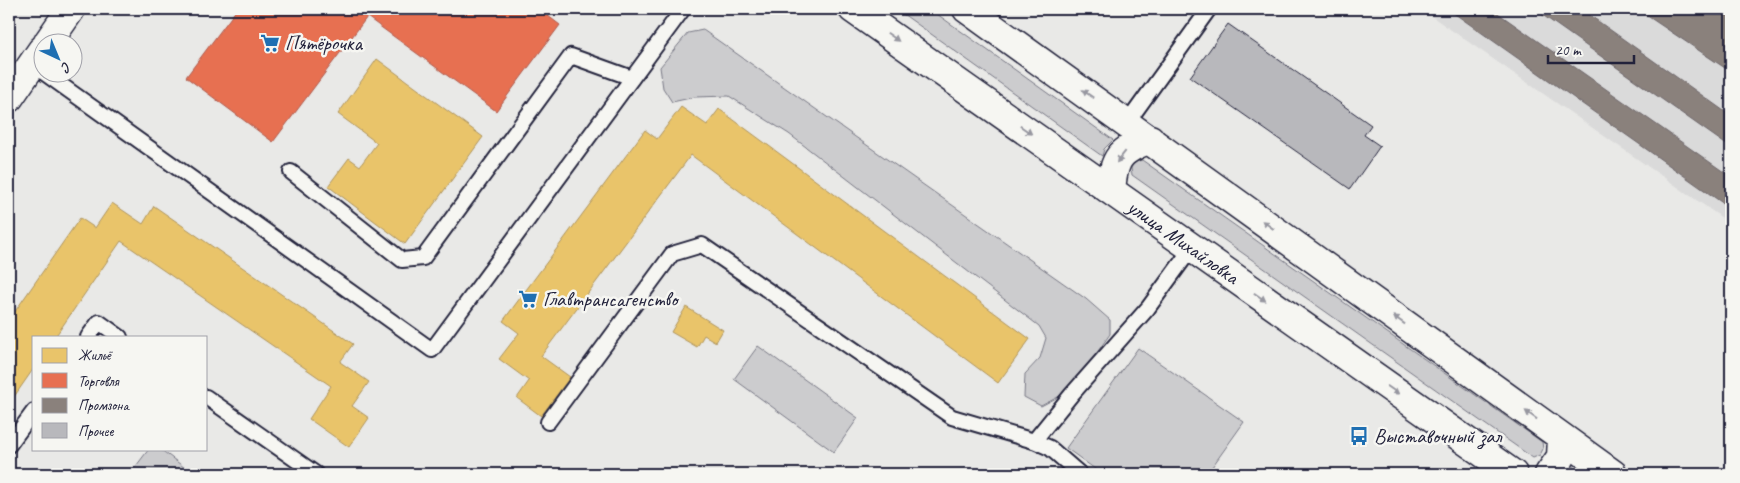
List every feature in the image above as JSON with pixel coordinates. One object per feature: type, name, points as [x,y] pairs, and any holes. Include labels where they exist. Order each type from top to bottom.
[{"type":"main road","points":[[55,32],[70,9]]},
{"type":"main road","name":"улица Михайловка","points":[[853,9],[1512,474]]},
{"type":"main road","points":[[967,9],[1614,474]]},
{"type":"main road","points":[[9,98],[32,74]]},
{"type":"main road","points":[[1111,190],[1113,166],[1128,148],[1150,139]]},
{"type":"main road","points":[[1549,474],[1561,457],[1562,438]]},
{"type":"lane","points":[[63,82],[432,350],[683,9]]},
{"type":"lane","points":[[1128,123],[1210,9]]},
{"type":"lane","points":[[291,172],[402,260],[422,258],[571,56],[632,78]]},
{"type":"lane","points":[[548,422],[672,254],[702,244],[952,417],[1034,441],[1050,448],[1080,474]]},
{"type":"lane","points":[[1034,441],[1072,394],[1148,308],[1191,249]]},
{"type":"lane","points":[[89,336],[99,322],[119,336]]},
{"type":"lane","points":[[208,398],[316,474]]},
{"type":"lane","points":[[9,445],[32,414]]},
{"type":"shaded area","points":[[896,9],[930,9],[1113,140],[1104,149],[1102,156]]},
{"type":"shaded area","points":[[1421,9],[1731,9],[1731,224]]},
{"type":"shaded area","points":[[703,30],[1086,299],[1110,320],[1110,334],[1084,371],[1058,397],[1041,406],[1024,397],[1025,374],[1040,358],[1046,338],[1039,326],[789,134],[729,96],[695,97],[672,102],[663,88],[660,67],[688,33]]},
{"type":"shaded area","points":[[1142,160],[1542,442],[1543,449],[1540,455],[1533,458],[1132,175],[1131,168],[1135,162]]},
{"type":"shaded area","points":[[758,346],[858,418],[834,452],[734,379]]},
{"type":"shaded area","points":[[1138,348],[1244,422],[1207,474],[1102,474],[1066,448]]},
{"type":"shaded area","points":[[148,450],[161,450],[193,474],[130,474]]},
{"type":"building: Жильё","points":[[377,59],[483,137],[405,244],[328,186],[349,158],[360,166],[377,143],[338,114]]},
{"type":"building: Жильё","points":[[681,107],[707,125],[719,109],[1030,339],[998,383],[691,155],[541,356],[570,377],[541,416],[517,398],[529,381],[499,359],[519,333],[503,321],[645,130],[657,139]]},
{"type":"building: Жильё","points":[[112,203],[143,224],[154,206],[353,344],[340,362],[369,382],[352,406],[369,418],[349,447],[309,419],[331,386],[121,241],[56,336],[32,336],[32,371],[9,404],[9,320],[80,218],[95,228]]},
{"type":"building: Жильё","points":[[686,307],[723,330],[716,342],[704,335],[697,347],[671,332]]},
{"type":"building: Торговля","points":[[237,9],[356,9],[367,17],[273,142],[186,77]]},
{"type":"building: Торговля","points":[[374,9],[539,9],[560,25],[496,111],[367,17]]},
{"type":"building: Промзона","points":[[1448,9],[1492,9],[1731,177],[1731,209]]},
{"type":"building: Промзона","points":[[1534,9],[1581,9],[1731,116],[1731,148]]},
{"type":"building: Промзона","points":[[1637,9],[1731,9],[1731,72]]},
{"type":"building: Прочее","points":[[1228,24],[1371,125],[1364,135],[1380,146],[1350,189],[1190,77]]},
{"type":"place","name":"Пятёрочка","points":[[270,43]]},
{"type":"place","name":"Главтрансагенство","points":[[528,299]]},
{"type":"place","name":"Выставочный зал","points":[[1359,436]]}]
